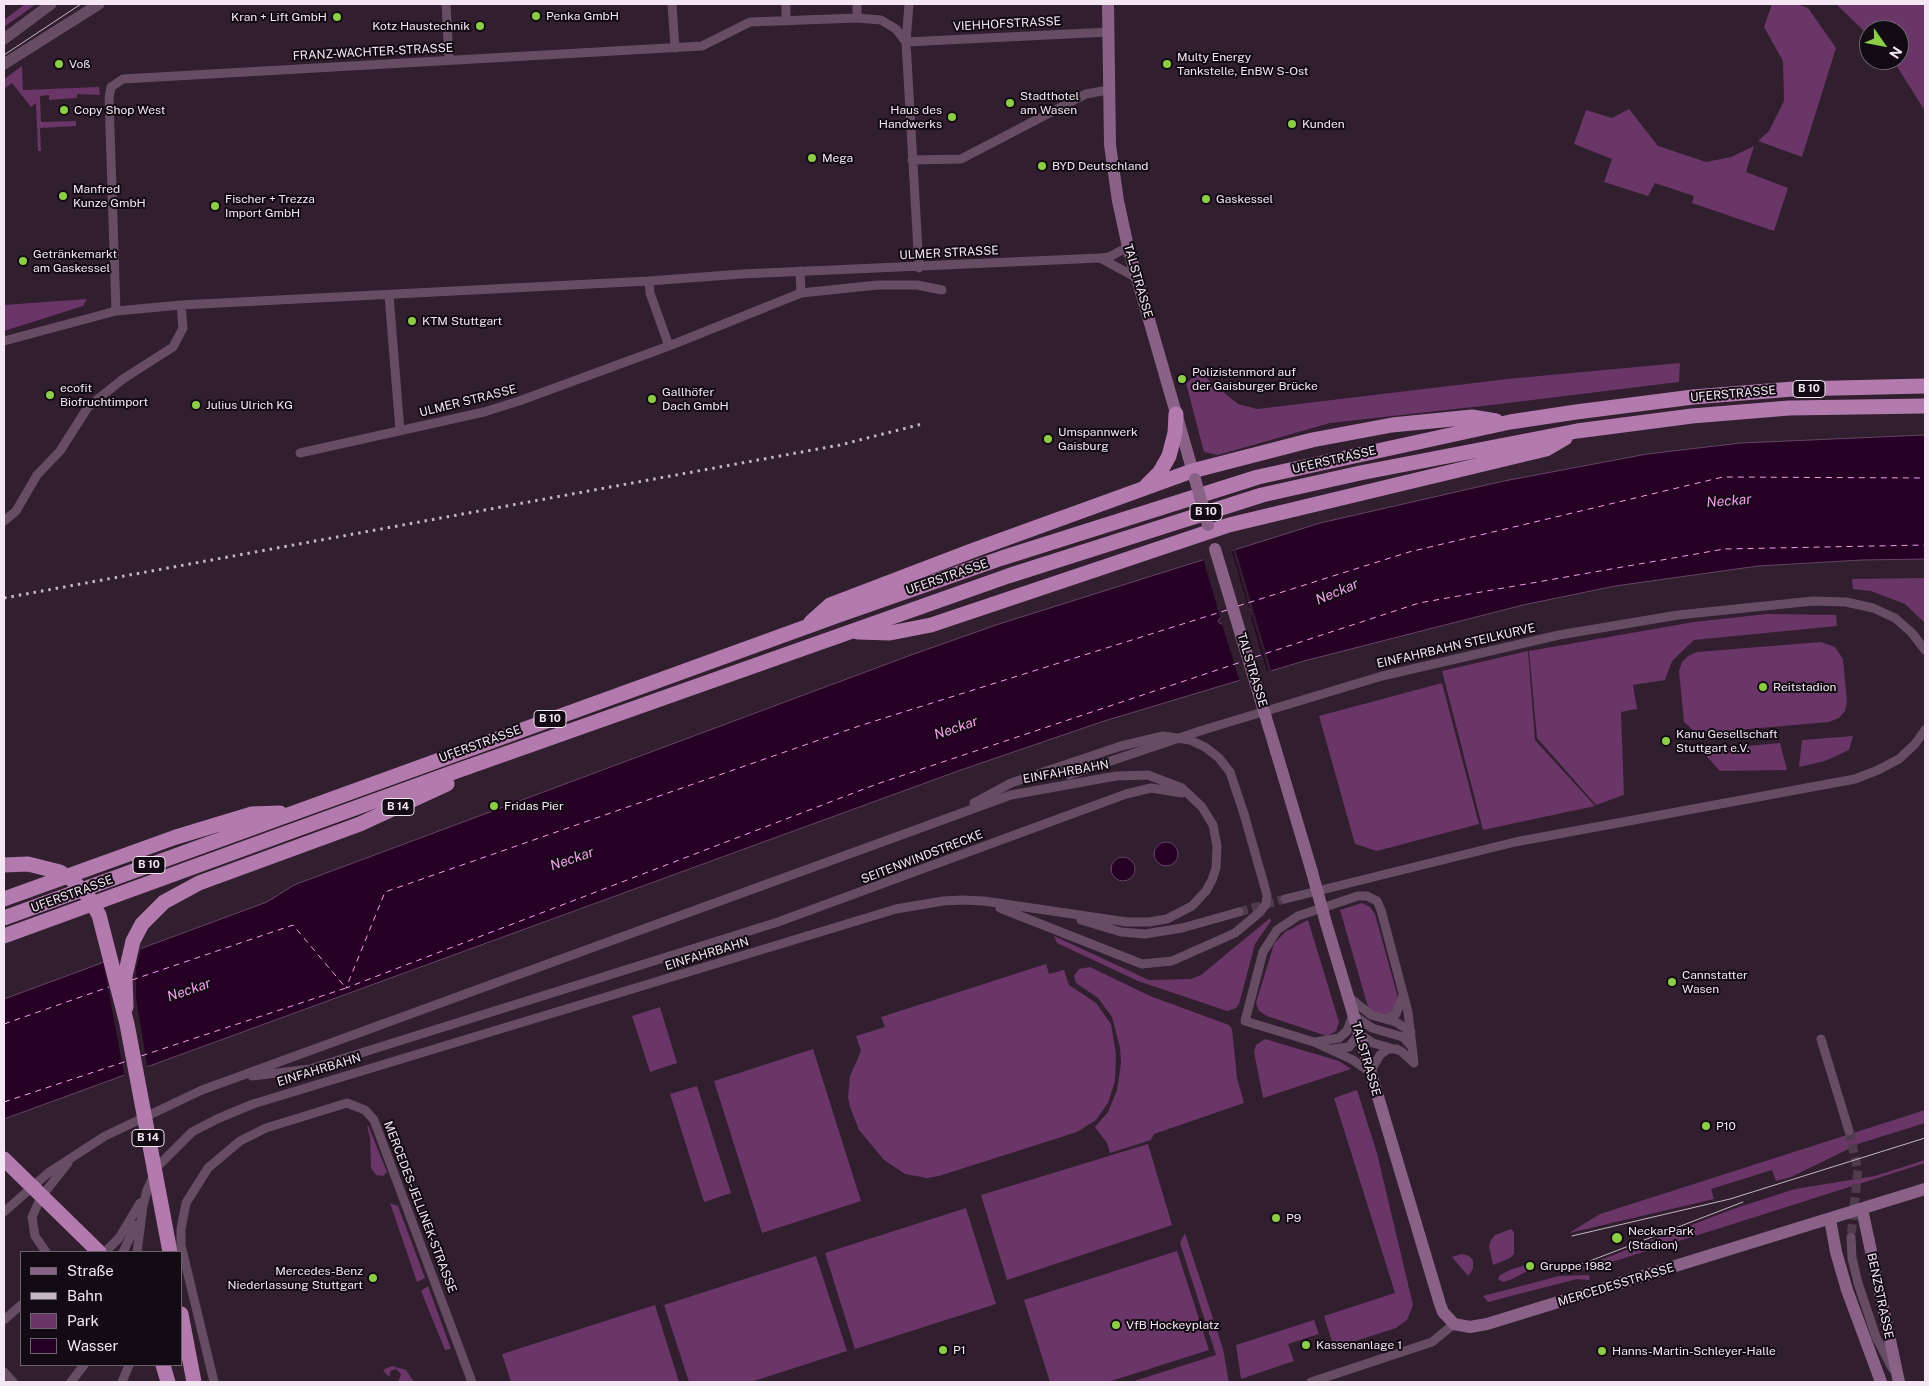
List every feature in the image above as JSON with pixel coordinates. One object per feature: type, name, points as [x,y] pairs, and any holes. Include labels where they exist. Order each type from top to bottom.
[{"type":"highway","name":"UFERSTRASSE","points":[[4,918],[806,627],[1012,555],[1258,477],[1510,422],[1693,397],[1793,389],[1925,386]]},
{"type":"highway","name":"UFERSTRASSE","points":[[4,936],[1008,576],[1262,495],[1360,473],[1577,431],[1692,416],[1789,408],[1925,406]]},
{"type":"highway","name":"B 10","points":[[1142,489],[1156,477],[1169,456],[1175,433],[1176,414]]},
{"type":"highway","name":"B 10","points":[[806,627],[830,605],[1142,489],[1312,440],[1392,425],[1472,418],[1510,422]]},
{"type":"highway","name":"B 10","points":[[846,633],[890,633],[931,625],[1210,531],[1269,514],[1546,449],[1577,431]]},
{"type":"highway","name":"B 14","points":[[170,1251],[127,1024],[125,976],[134,941],[142,924],[164,902],[199,884],[360,824],[426,794],[488,761]]},
{"type":"highway","points":[[4,899],[176,837],[252,814],[294,813]]},
{"type":"highway","points":[[4,865],[28,864],[51,868],[71,879],[88,896],[106,936],[127,1024]]},
{"type":"highway","points":[[4,1159],[98,1251]]},
{"type":"highway","points":[[182,1319],[194,1382]]},
{"type":"highway","points":[[163,1366],[168,1382]]},
{"type":"main road","name":"TALSTRASSE","points":[[1108,4],[1108,90],[1112,165],[1128,246],[1210,531],[1440,1304],[1443,1312],[1454,1324]]},
{"type":"main road","name":"MERCEDESSTRASSE","points":[[1454,1324],[1470,1328],[1487,1324],[1925,1189]]},
{"type":"main road","name":"BENZSTRASSE","points":[[1862,1209],[1899,1381]]},
{"type":"main road","name":"BENZSTRASSE","points":[[1830,1219],[1836,1252],[1847,1290],[1881,1382]]},
{"type":"street","points":[[4,39],[51,4]]},
{"type":"street","points":[[446,4],[449,60]]},
{"type":"street","points":[[672,4],[675,48]]},
{"type":"street","points":[[786,4],[786,21]]},
{"type":"street","points":[[857,4],[858,18]]},
{"type":"street","points":[[910,4],[906,42],[909,68],[912,160],[919,268]]},
{"type":"street","points":[[4,64],[96,5]]},
{"type":"street","name":"FRANZ-WACHTER-STRASSE","points":[[116,311],[109,98],[111,87],[124,79],[702,46],[750,22],[858,18],[881,20],[896,29],[906,42]]},
{"type":"street","name":"VIEHHOFSTRASSE","points":[[906,42],[1109,32]]},
{"type":"street","points":[[912,160],[961,159],[1086,94],[1108,90]]},
{"type":"street","name":"ULMER STRASSE","points":[[4,341],[116,311],[181,305],[649,281],[800,271],[919,268],[1100,258],[1109,257],[1128,246]]},
{"type":"street","name":"ULMER STRASSE","points":[[1100,258],[1120,267],[1137,278]]},
{"type":"street","points":[[800,271],[801,293]]},
{"type":"street","points":[[649,281],[650,293],[669,346]]},
{"type":"street","name":"ULMER STRASSE","points":[[300,453],[484,412],[519,401],[669,346],[801,293],[878,285],[917,284],[942,290]]},
{"type":"street","points":[[389,295],[400,431]]},
{"type":"street","points":[[4,521],[16,511],[37,475],[60,452],[88,407],[116,384],[173,347],[183,328],[181,305]]},
{"type":"street","name":"EINFAHRBAHN STEILKURVE","points":[[1069,775],[1324,692],[1490,649],[1586,630],[1722,610],[1813,601],[1861,604],[1895,618],[1912,633],[1925,650]]},
{"type":"street","points":[[1285,898],[1515,842],[1855,779],[1890,764],[1907,752],[1925,730]]},
{"type":"street","points":[[954,814],[1011,783],[1121,746],[1163,736],[1182,738],[1198,743],[1219,758],[1230,772],[1267,895],[1266,904],[1260,912],[1235,933],[1172,961],[1142,964],[984,901]]},
{"type":"street","name":"EINFAHRBAHN","points":[[4,1212],[48,1173],[75,1154],[126,1125],[202,1090],[954,814],[1011,795],[1133,774],[1161,778],[1182,788],[1194,797],[1208,816],[1217,846],[1216,868],[1206,891],[1192,906],[1177,916],[1149,922],[1062,914],[984,901],[943,901],[896,909],[253,1104],[205,1124],[180,1141],[158,1166],[126,1228],[106,1251]]},
{"type":"street","name":"SEITENWINDSTRECKE","points":[[860,893],[1140,790],[1163,788],[1194,797]]},
{"type":"street","name":"EINFAHRBAHN","points":[[237,1077],[310,1069],[778,922],[860,893]]},
{"type":"street","points":[[1331,1049],[1349,1047],[1359,1034],[1373,1043],[1397,1049],[1414,1063],[1408,1012],[1381,910],[1377,902],[1371,897],[1358,896],[1290,920],[1277,930],[1266,945],[1245,1021],[1314,1042],[1331,1049],[1370,1072],[1380,1054],[1388,1050],[1397,1049]]},
{"type":"street","points":[[1062,914],[1111,930],[1145,934],[1182,928],[1239,912]]},
{"type":"street","points":[[1387,1019],[1393,1018],[1399,1010],[1403,992]]},
{"type":"street","points":[[1348,995],[1367,1013],[1403,1025],[1411,1032]]},
{"type":"street","points":[[1392,1033],[1403,1025],[1408,1012]]},
{"type":"street","points":[[1314,1042],[1339,1038],[1347,1031],[1353,1014],[1372,1028],[1403,1036],[1412,1047]]},
{"type":"street","points":[[1821,1039],[1848,1132]]},
{"type":"street","name":"MERCEDES-JELLINEK-STRASSE","points":[[214,1382],[181,1245],[181,1229],[186,1203],[208,1168],[240,1141],[266,1128],[348,1103],[366,1110],[374,1120],[472,1382]]},
{"type":"street","name":"EINFAHRBAHN","points":[[45,1251],[38,1243],[32,1227],[35,1207],[75,1154]]},
{"type":"street","name":"EINFAHRBAHN","points":[[123,1251],[147,1190]]},
{"type":"street","name":"EINFAHRBAHN","points":[[137,1251],[142,1206]]},
{"type":"street","points":[[1851,1236],[1853,1267],[1876,1337],[1899,1381]]},
{"type":"street","points":[[4,1320],[20,1306]]},
{"type":"street","points":[[1312,1382],[1432,1342],[1454,1324]]},
{"type":"street","points":[[1876,1337],[1881,1382]]},
{"type":"street","points":[[71,1382],[83,1366]]},
{"type":"street","points":[[122,1382],[129,1366]]},
{"type":"street","points":[[4,1372],[13,1382]]},
{"type":"green space","points":[[25,4],[36,4],[4,27],[4,20]]},
{"type":"green space","points":[[1772,4],[1796,4],[1808,8],[1836,48],[1802,157],[1758,141],[1769,131],[1784,101],[1783,61],[1764,27]]},
{"type":"green space","points":[[1836,4],[1925,4],[1925,111],[1899,70],[1909,70],[1909,20],[1859,20],[1859,26]]},
{"type":"green space","points":[[22,66],[23,90],[99,87],[100,95],[77,94],[77,98],[49,100],[49,95],[40,96],[41,122],[76,121],[76,126],[40,128],[41,151],[38,151],[36,103],[31,107],[12,83],[4,89],[4,79]]},
{"type":"green space","points":[[1629,109],[1658,146],[1706,162],[1731,157],[1754,146],[1746,172],[1788,188],[1774,231],[1692,203],[1694,196],[1655,183],[1648,196],[1604,182],[1612,159],[1574,144],[1586,110],[1612,118]]},
{"type":"green space","points":[[87,299],[83,306],[4,331],[4,305]]},
{"type":"green space","points":[[1680,363],[1679,382],[1330,423],[1218,455],[1204,452],[1186,383],[1200,373],[1238,404],[1257,409],[1507,379]]},
{"type":"green space","points":[[1925,578],[1925,623],[1905,604],[1871,591],[1853,589],[1852,579]]},
{"type":"green space","points":[[1766,614],[1836,615],[1837,626],[1694,640],[1672,661],[1665,680],[1633,685],[1637,709],[1621,712],[1624,795],[1596,805],[1537,738],[1529,651],[1694,622]]},
{"type":"green space","name":"Reitstadion","points":[[1821,642],[1835,647],[1843,659],[1847,702],[1845,711],[1839,718],[1829,722],[1703,733],[1694,731],[1684,722],[1679,671],[1682,662],[1688,656],[1697,652]]},
{"type":"green space","points":[[1528,651],[1535,740],[1595,806],[1483,830],[1442,671]]},
{"type":"green space","points":[[1442,683],[1479,824],[1377,851],[1355,844],[1319,716]]},
{"type":"green space","points":[[1853,736],[1849,750],[1825,761],[1799,767],[1802,740]]},
{"type":"green space","points":[[1780,743],[1787,770],[1720,771],[1701,750]]},
{"type":"green space","points":[[1362,903],[1370,907],[1375,914],[1397,994],[1398,1000],[1394,1010],[1385,1015],[1373,1012],[1368,1007],[1340,910]]},
{"type":"green space","points":[[1270,918],[1271,921],[1255,944],[1239,1004],[1236,1008],[1227,1011],[1138,981],[1057,943],[1054,936],[1149,980],[1191,979],[1201,975]]},
{"type":"green space","points":[[1308,920],[1339,1022],[1336,1031],[1327,1036],[1267,1016],[1259,1011],[1256,1003],[1274,944],[1285,932]]},
{"type":"green space","points":[[1046,964],[1049,974],[1064,970],[1069,985],[1096,1003],[1111,1024],[1116,1054],[1115,1081],[1108,1103],[1096,1120],[1077,1132],[939,1176],[927,1178],[905,1174],[884,1160],[859,1130],[850,1107],[848,1097],[850,1076],[861,1051],[856,1036],[885,1027],[881,1017]]},
{"type":"green space","points":[[1090,967],[1150,996],[1229,1025],[1232,1029],[1237,1078],[1244,1103],[1154,1134],[1151,1140],[1110,1153],[1107,1143],[1095,1127],[1108,1112],[1117,1090],[1121,1063],[1120,1048],[1112,1017],[1098,998],[1076,983],[1074,976],[1079,969]]},
{"type":"green space","points":[[660,1007],[677,1063],[650,1072],[632,1016]]},
{"type":"green space","points":[[1265,1039],[1339,1061],[1351,1069],[1263,1098],[1254,1052],[1256,1045]]},
{"type":"green space","points":[[813,1049],[861,1201],[762,1233],[714,1081]]},
{"type":"green space","points":[[697,1086],[731,1193],[704,1202],[670,1094]]},
{"type":"green space","points":[[1357,1090],[1377,1153],[1413,1305],[1407,1320],[1396,1328],[1334,1348],[1324,1316],[1395,1293],[1334,1098]]},
{"type":"green space","points":[[1925,1110],[1925,1123],[1861,1143],[1791,1177],[1776,1181],[1772,1170],[1711,1189],[1714,1199],[1569,1233],[1600,1214]]},
{"type":"green space","points":[[368,1125],[387,1172],[383,1176],[376,1175],[371,1168]]},
{"type":"green space","points":[[1148,1144],[1172,1225],[1007,1280],[981,1195]]},
{"type":"green space","points":[[1925,1160],[1925,1163],[1711,1231],[1586,1270],[1572,1271],[1733,1209],[1795,1189],[1875,1176]]},
{"type":"green space","points":[[390,1203],[398,1206],[425,1278],[417,1282]]},
{"type":"green space","points":[[966,1208],[996,1304],[855,1349],[825,1253]]},
{"type":"green space","points":[[1511,1229],[1514,1232],[1514,1254],[1510,1258],[1493,1265],[1489,1246],[1491,1240],[1495,1235]]},
{"type":"green space","points":[[1185,1233],[1223,1349],[1229,1382],[1131,1382],[1216,1355],[1180,1243]]},
{"type":"green space","name":"VfB Hockeyplatz","points":[[1177,1251],[1209,1350],[1108,1382],[1050,1382],[1024,1300]]},
{"type":"green space","points":[[1462,1254],[1469,1256],[1473,1260],[1473,1269],[1468,1276],[1452,1257]]},
{"type":"green space","points":[[816,1256],[847,1351],[751,1382],[689,1382],[664,1305]]},
{"type":"green space","points":[[1533,1263],[1535,1267],[1512,1279],[1503,1282],[1498,1279],[1500,1275],[1512,1269]]},
{"type":"green space","points":[[1589,1275],[1590,1280],[1577,1279],[1488,1302],[1483,1296],[1559,1276]]},
{"type":"green space","points":[[428,1286],[451,1349],[445,1350],[421,1291]]},
{"type":"green space","points":[[655,1305],[679,1382],[511,1382],[502,1354]]},
{"type":"green space","points":[[1314,1320],[1319,1334],[1288,1344],[1294,1361],[1241,1379],[1236,1345]]},
{"type":"green space","points":[[392,1366],[406,1370],[414,1382],[398,1382],[401,1374],[396,1369],[390,1371],[390,1376],[387,1375],[383,1370]]},
{"type":"water","name":"Neckar","points":[[1925,435],[1925,559],[1862,560],[1758,566],[1615,586],[1523,605],[1304,661],[1101,722],[958,771],[4,1119],[4,999],[267,902],[294,885],[911,655],[999,624],[1320,523],[1504,481],[1647,454],[1741,443]],"holes":[[[1250,609],[1253,612],[1251,615],[1221,624],[1218,622],[1220,618]]]},
{"type":"water","points":[[1166,842],[1174,846],[1178,854],[1174,862],[1166,866],[1158,862],[1154,854],[1158,846]]},
{"type":"water","points":[[1123,857],[1131,861],[1135,869],[1131,877],[1123,881],[1115,877],[1111,869],[1115,861]]},
{"type":"pier","points":[[1232,548],[1235,548],[1272,673],[1269,673]]},
{"type":"pier","points":[[1231,549],[1250,612],[1221,620],[1203,558]]},
{"type":"pier","points":[[1250,613],[1268,674],[1240,682],[1221,621]]},
{"type":"pier","points":[[142,947],[136,968],[136,998],[148,1070],[125,1079],[103,961]]},
{"type":"ferry route","points":[[1238,606],[1409,552],[1723,477],[1925,478]]},
{"type":"ferry route","points":[[1255,657],[1419,603],[1724,549],[1925,545]]},
{"type":"ferry route","points":[[1227,610],[859,726],[385,892],[346,988],[877,784],[1244,661]]},
{"type":"ferry route","points":[[132,980],[293,925],[346,988],[141,1056]]},
{"type":"ferry route","points":[[4,1024],[109,987]]},
{"type":"ferry route","points":[[4,1102],[127,1061]]},
{"type":"tunnel","points":[[1239,912],[1285,899]]},
{"type":"tunnel","points":[[1849,1131],[1858,1170],[1851,1237]]},
{"type":"tram line","points":[[4,55],[81,4]]},
{"type":"tram line","points":[[1572,1236],[1730,1199],[1925,1138]]},
{"type":"tram line","points":[[1582,1264],[1743,1202]]},
{"type":"railway","points":[[4,598],[840,445],[922,424]]},
{"type":"place","name":"Penka GmbH","points":[[536,16]]},
{"type":"place","name":"Kran + Lift GmbH","points":[[337,17]]},
{"type":"place","name":"Kotz Haustechnik","points":[[480,26]]},
{"type":"place","name":"Voß","points":[[59,64]]},
{"type":"place","name":"Multy Energy Tankstelle, EnBW S-Ost","points":[[1167,64]]},
{"type":"place","name":"Stadthotel am Wasen","points":[[1010,103]]},
{"type":"place","name":"Copy Shop West","points":[[64,110]]},
{"type":"place","name":"Haus des Handwerks","points":[[952,117]]},
{"type":"place","name":"Kunden","points":[[1292,124]]},
{"type":"place","name":"Mega","points":[[812,158]]},
{"type":"place","name":"BYD Deutschland","points":[[1042,166]]},
{"type":"place","name":"Manfred Kunze GmbH","points":[[63,196]]},
{"type":"place","name":"Gaskessel","points":[[1206,199]]},
{"type":"place","name":"Fischer + Trezza Import GmbH","points":[[215,206]]},
{"type":"place","name":"Getränkemarkt am Gaskessel","points":[[23,261]]},
{"type":"place","name":"KTM Stuttgart","points":[[412,321]]},
{"type":"place","name":"Polizistenmord auf der Gaisburger Brücke","points":[[1182,379]]},
{"type":"place","name":"ecofit Biofruchtimport","points":[[50,395]]},
{"type":"place","name":"Gallhöfer Dach GmbH","points":[[652,399]]},
{"type":"place","name":"Julius Ulrich KG","points":[[196,405]]},
{"type":"place","name":"Umspannwerk Gaisburg","points":[[1048,439]]},
{"type":"place","name":"Reitstadion","points":[[1763,687]]},
{"type":"place","name":"Kanu Gesellschaft Stuttgart e.V.","points":[[1666,741]]},
{"type":"place","name":"Fridas Pier","points":[[494,806]]},
{"type":"place","name":"Cannstatter Wasen","points":[[1672,982]]},
{"type":"place","name":"P10","points":[[1706,1126]]},
{"type":"place","name":"P9","points":[[1276,1218]]},
{"type":"place","name":"NeckarPark (Stadion)","points":[[1617,1238]]},
{"type":"place","name":"Gruppe 1982","points":[[1530,1266]]},
{"type":"place","name":"Mercedes-Benz Niederlassung Stuttgart","points":[[373,1278]]},
{"type":"place","name":"VfB Hockeyplatz","points":[[1116,1325]]},
{"type":"place","name":"Kassenanlage 1","points":[[1306,1345]]},
{"type":"place","name":"P1","points":[[943,1350]]},
{"type":"place","name":"Hanns-Martin-Schleyer-Halle","points":[[1602,1351]]}]
